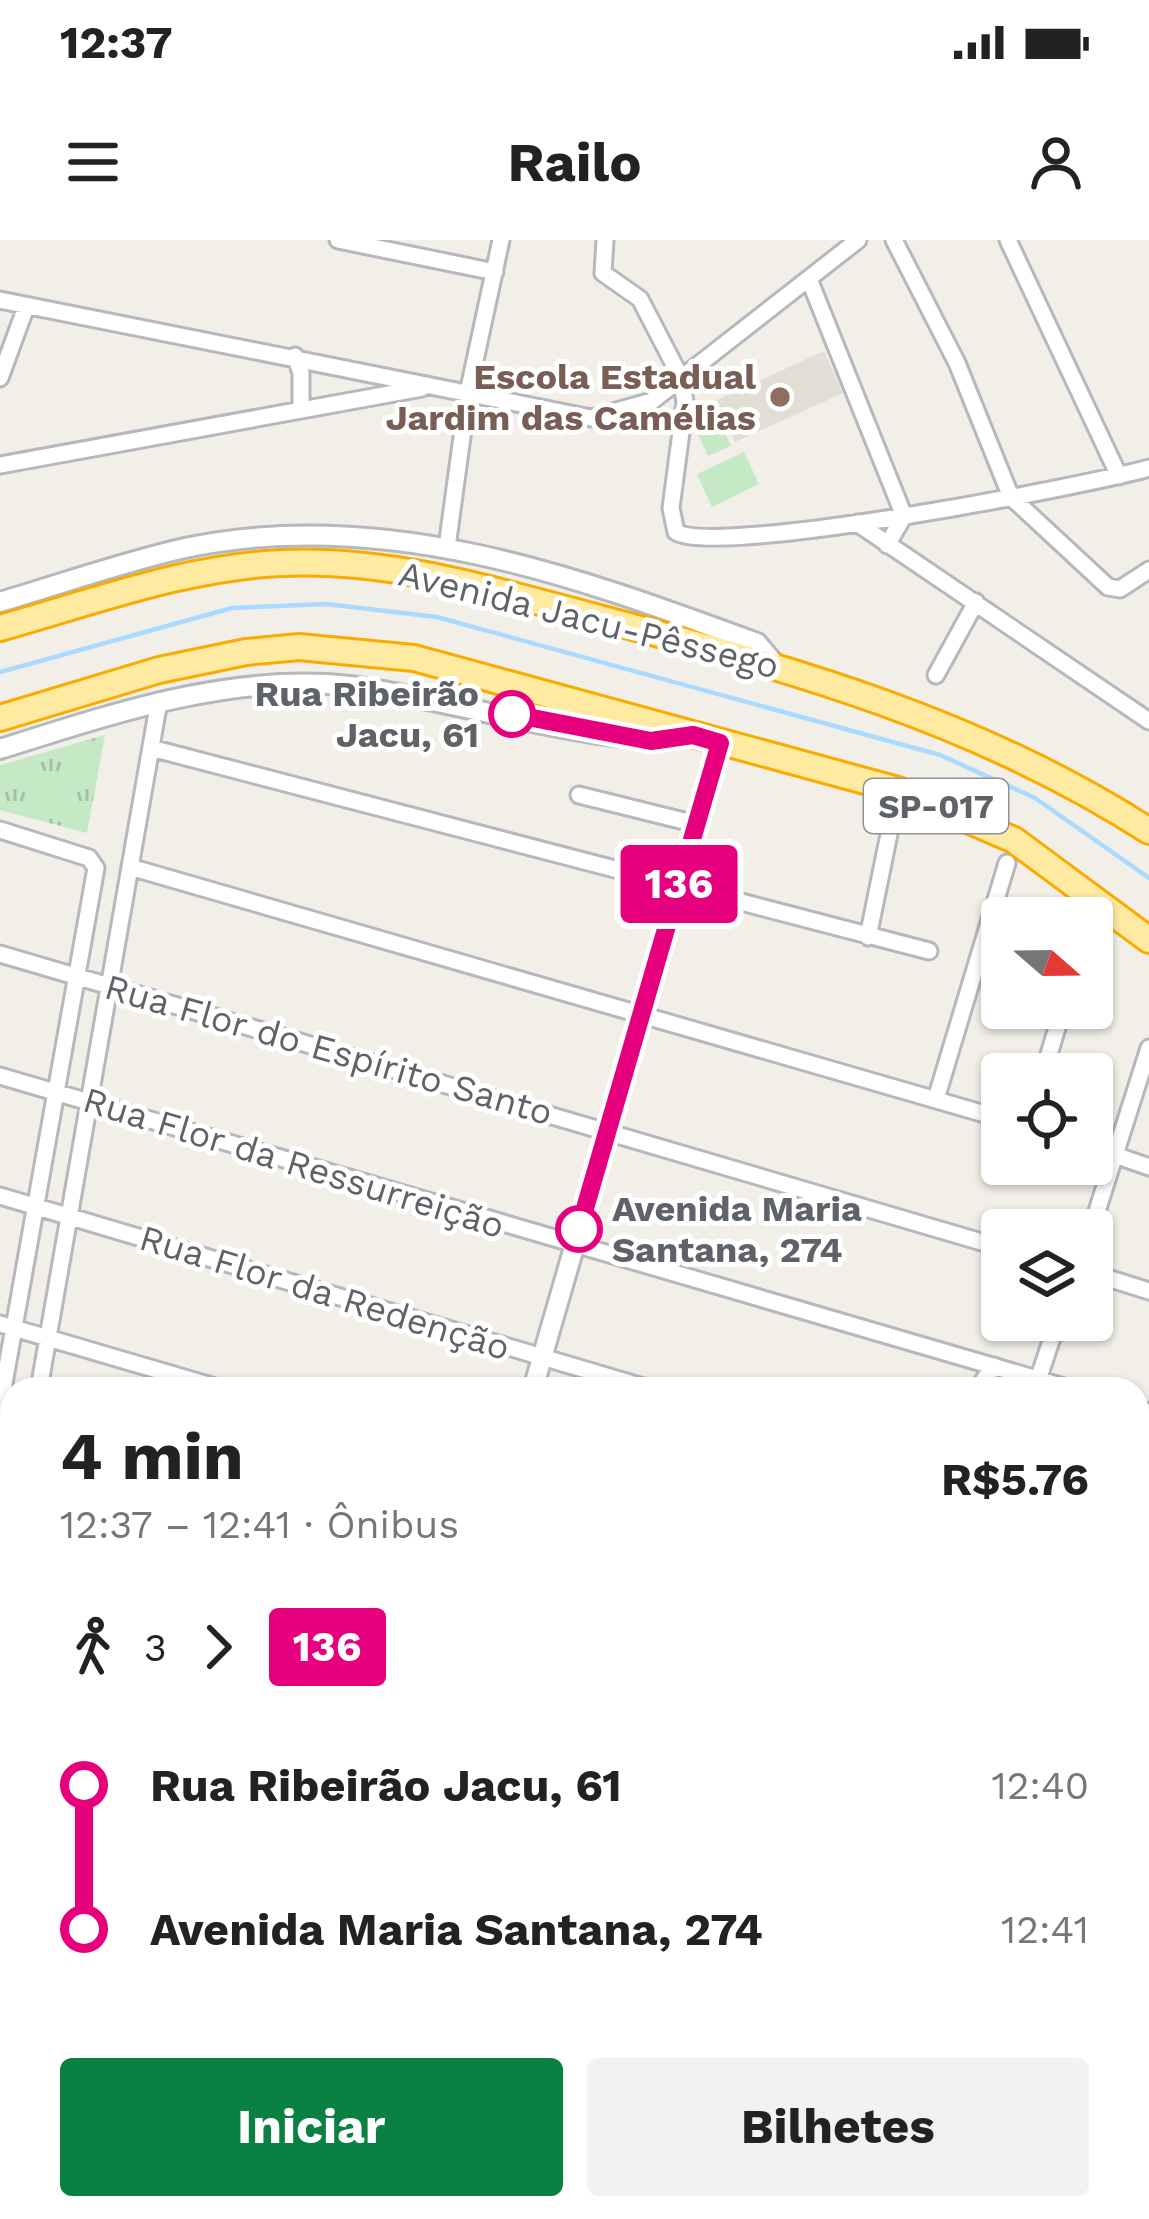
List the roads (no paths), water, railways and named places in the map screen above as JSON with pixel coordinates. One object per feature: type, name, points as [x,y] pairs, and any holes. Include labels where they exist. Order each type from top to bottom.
[{"type":"highway","name":"Avenida Jacu-Pêssego","points":[[0,628],[218,569],[343,564],[453,579],[773,662],[1002,747],[1149,831]]},
{"type":"highway","name":"SP-017","points":[[0,718],[159,670],[246,652],[318,648],[414,658],[898,790],[1014,840],[1149,940]]},
{"type":"street","points":[[338,240],[495,272]]},
{"type":"street","points":[[447,547],[468,393],[501,240]]},
{"type":"street","points":[[605,240],[603,273],[640,298],[681,378],[685,402],[671,508],[676,532],[709,539],[857,523],[1149,468]]},
{"type":"street","points":[[0,301],[591,418],[652,401],[858,240]]},
{"type":"street","points":[[894,240],[957,363],[1011,497],[1102,583],[1120,589],[1149,570]]},
{"type":"street","points":[[1008,240],[1119,476]]},
{"type":"street","points":[[809,279],[904,516]]},
{"type":"street","points":[[0,378],[26,307]]},
{"type":"street","points":[[295,356],[302,373],[302,410]]},
{"type":"street","points":[[0,465],[431,386]]},
{"type":"street","points":[[887,545],[904,516]]},
{"type":"street","points":[[857,523],[1149,721]]},
{"type":"street","name":"Avenida Jacu-Pêssego","points":[[0,602],[185,548],[246,539],[447,547],[554,570],[757,643],[773,662]]},
{"type":"street","points":[[936,675],[976,602]]},
{"type":"street","points":[[0,749],[159,701],[288,684],[346,685],[651,741],[693,735]]},
{"type":"street","points":[[41,1377],[159,701]]},
{"type":"street","points":[[536,1377],[720,743]]},
{"type":"street","points":[[151,748],[929,952]]},
{"type":"street","points":[[868,937],[898,790]]},
{"type":"street","points":[[579,795],[696,824]]},
{"type":"street","points":[[0,830],[93,860],[38,1207],[6,1326],[2,1377]]},
{"type":"street","points":[[936,1099],[1007,863]]},
{"type":"street","points":[[130,867],[981,1113]]},
{"type":"street","name":"Rua Flor do Espírito Santo","points":[[0,954],[981,1242]]},
{"type":"street","points":[[1098,1209],[1149,1048]]},
{"type":"street","name":"Rua Flor da Ressurreição","points":[[0,1076],[1020,1377]]},
{"type":"street","points":[[1113,1153],[1149,1167]]},
{"type":"street","name":"Rua Flor da Redenção","points":[[0,1196],[610,1377]]},
{"type":"street","points":[[1113,1280],[1149,1291]]},
{"type":"street","points":[[6,1326],[181,1377]]},
{"type":"street","points":[[1039,1377],[1051,1341]]},
{"type":"street","points":[[986,1377],[994,1366]]},
{"type":"waterway","points":[[0,672],[232,608],[326,604],[437,617],[940,755],[1035,798],[1149,878]]},
{"type":"place","name":"Escola Estadual Jardim das Camélias","points":[[780,397]]},
{"type":"place","name":"Rua Ribeirão Jacu, 61","points":[[512,714]]},
{"type":"place","name":"Avenida Maria Santana, 274","points":[[579,1229]]}]
